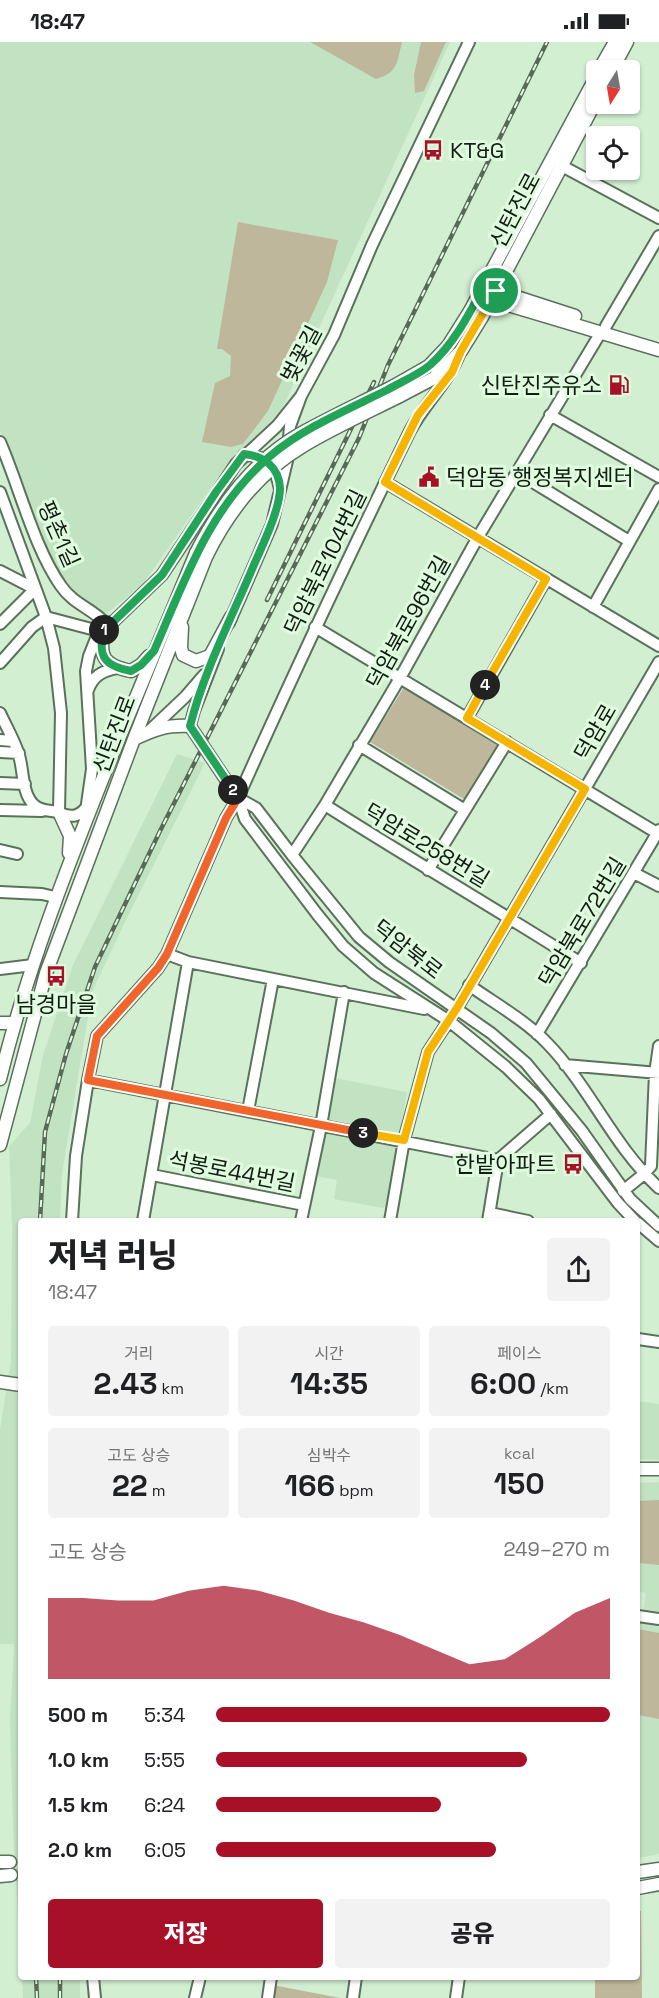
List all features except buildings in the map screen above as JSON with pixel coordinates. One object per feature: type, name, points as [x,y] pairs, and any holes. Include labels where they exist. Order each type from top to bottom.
[{"type":"main road","points":[[605,60],[615,42]]},
{"type":"main road","points":[[617,60],[627,42]]},
{"type":"main road","name":"신탄진로","points":[[400,391],[442,352],[470,311],[586,95]]},
{"type":"main road","name":"신탄진로","points":[[0,1079],[14,1023],[69,862],[154,651],[201,555],[251,488],[275,466],[302,446],[400,391],[434,378],[461,351],[494,295],[589,114]]},
{"type":"main road","points":[[481,291],[604,329],[659,350]]},
{"type":"main road","points":[[604,329],[659,342]]},
{"type":"main road","name":"신탄진로","points":[[0,1145],[46,973],[184,613],[201,555]]},
{"type":"main road","points":[[184,613],[181,648],[183,655],[196,661],[210,656],[231,617]]},
{"type":"main road","points":[[100,630],[100,644],[104,657],[117,668],[131,671],[141,665],[154,651]]},
{"type":"main road","points":[[134,739],[172,725],[190,726]]},
{"type":"main road","points":[[59,812],[70,836],[69,862]]},
{"type":"main road","points":[[0,1023],[14,1023]]},
{"type":"main road","points":[[0,1382],[18,1385]]},
{"type":"main road","points":[[640,1469],[659,1469]]},
{"type":"main road","points":[[640,1872],[659,1869]]},
{"type":"main road","points":[[640,1888],[659,1884]]},
{"type":"street","name":"벚꽃길","points":[[100,630],[114,621],[162,575],[216,492],[244,454],[267,435],[301,396],[334,334],[372,245],[469,42]]},
{"type":"street","points":[[562,166],[659,218]]},
{"type":"street","name":"덕암북로96번길","points":[[292,855],[325,805],[400,678],[478,537],[659,236]]},
{"type":"street","name":"덕암북로104번길","points":[[72,1218],[76,1156],[97,1036],[158,968],[167,954],[226,818],[238,798],[315,627],[385,482],[418,415],[452,372],[461,351]]},
{"type":"street","points":[[400,391],[418,394],[422,399],[418,415]]},
{"type":"street","points":[[190,726],[231,617],[272,524],[287,461],[290,426],[301,396]]},
{"type":"street","points":[[550,416],[659,477]]},
{"type":"street","points":[[267,435],[282,451],[287,461]]},
{"type":"street","name":"평촌1길","points":[[0,442],[37,539],[60,585],[79,605],[98,615],[100,630]]},
{"type":"street","points":[[244,454],[256,455],[269,462],[276,470],[280,489]]},
{"type":"street","points":[[518,473],[629,541]]},
{"type":"street","points":[[385,482],[659,646]]},
{"type":"street","points":[[593,607],[659,489]]},
{"type":"street","points":[[0,492],[46,617],[54,648],[61,713],[59,812]]},
{"type":"street","points":[[0,571],[35,589]]},
{"type":"street","points":[[467,718],[546,579]]},
{"type":"street","points":[[0,624],[35,589]]},
{"type":"street","points":[[0,663],[32,627],[46,617],[100,630],[88,656],[87,694],[92,769],[88,805],[81,832]]},
{"type":"street","points":[[315,627],[658,831]]},
{"type":"street","name":"덕암로","points":[[391,1218],[404,1140],[428,1052],[457,1008],[659,662]]},
{"type":"street","points":[[87,694],[96,676],[117,668]]},
{"type":"street","points":[[146,733],[185,697],[211,668]]},
{"type":"street","points":[[0,713],[19,753],[25,784],[32,804],[42,811]]},
{"type":"street","name":"덕암북로","points":[[190,726],[238,798],[245,819],[344,946],[374,973],[449,1021],[506,1067],[551,1114],[631,1218]]},
{"type":"street","points":[[0,740],[12,741]]},
{"type":"street","points":[[428,870],[507,742]]},
{"type":"street","points":[[359,745],[465,810]]},
{"type":"street","points":[[0,752],[19,753]]},
{"type":"street","points":[[0,783],[25,784]]},
{"type":"street","name":"덕암북로","points":[[238,798],[256,808],[359,937],[389,962],[492,1033],[526,1063],[582,1131],[623,1191],[659,1226]]},
{"type":"street","points":[[0,810],[59,812],[66,816],[76,816],[84,812],[88,805]]},
{"type":"street","name":"덕암로258번길","points":[[325,805],[581,963]]},
{"type":"street","name":"덕암북로72번길","points":[[537,1034],[658,831]]},
{"type":"street","points":[[0,850],[17,854]]},
{"type":"street","points":[[634,873],[659,886]]},
{"type":"street","points":[[0,892],[56,897]]},
{"type":"street","points":[[167,954],[188,962],[432,1011]]},
{"type":"street","points":[[144,1218],[188,962]]},
{"type":"street","points":[[0,969],[33,965]]},
{"type":"street","points":[[248,1111],[273,979]]},
{"type":"street","points":[[469,985],[537,1034],[565,1065],[603,1117],[621,1147],[659,1188]]},
{"type":"street","name":"석봉로44번길","points":[[302,1218],[321,1126],[344,992]]},
{"type":"street","points":[[623,1191],[644,1174],[656,1159],[659,1046]]},
{"type":"street","points":[[565,1065],[657,1073]]},
{"type":"street","points":[[88,1080],[498,1160]]},
{"type":"street","points":[[489,1217],[498,1160],[551,1114]]},
{"type":"street","name":"석봉로44번길","points":[[152,1175],[304,1205]]},
{"type":"street","name":"덕암북로","points":[[640,1227],[659,1241]]},
{"type":"street","points":[[640,1339],[659,1342]]},
{"type":"street","points":[[640,1616],[659,1619]]},
{"type":"street","points":[[93,1980],[95,1998]]},
{"type":"street","points":[[195,1998],[199,1980]]},
{"type":"street","points":[[268,1998],[271,1980]]},
{"type":"street","points":[[352,1998],[355,1980]]},
{"type":"street","points":[[456,1998],[459,1980]]},
{"type":"shaded area","name":"KT&G","points":[[0,42],[450,42],[281,411],[228,463],[143,584],[107,613],[94,609],[70,595],[49,561],[0,431]]},
{"type":"shaded area","points":[[310,42],[402,42],[393,70],[376,79]]},
{"type":"shaded area","points":[[421,42],[446,42],[424,91],[415,93],[414,75]]},
{"type":"shaded area","points":[[238,222],[338,240],[327,282],[268,411],[243,444],[231,447],[202,442],[215,383],[230,376],[231,356],[222,349],[217,349]]},
{"type":"shaded area","points":[[406,684],[502,743],[467,801],[370,742]]},
{"type":"shaded area","points":[[177,754],[205,763],[92,992],[62,1174],[60,1218],[18,1218],[18,1916],[10,1720],[14,1644],[0,1644],[0,1430],[11,1361],[12,1227],[9,1146],[30,1123],[43,1055],[73,965]]},
{"type":"shaded area","points":[[334,1078],[407,1092],[400,1133],[397,1136],[329,1123],[326,1120]]},
{"type":"shaded area","points":[[328,1133],[399,1147],[388,1205],[383,1208],[334,1199],[337,1180],[316,1176],[323,1137]]},
{"type":"shaded area","points":[[640,1401],[659,1404],[659,1460],[640,1459]]},
{"type":"shaded area","points":[[659,1482],[659,1615],[643,1613],[646,1593],[640,1592],[640,1483]]},
{"type":"shaded area","points":[[659,1500],[659,1565],[640,1563],[640,1501]]},
{"type":"shaded area","points":[[640,1622],[659,1625],[659,1854],[640,1858]]},
{"type":"shaded area","points":[[640,1629],[659,1633],[659,1719],[640,1715]]},
{"type":"shaded area","points":[[641,1911],[642,1998],[595,1998],[595,1980],[640,1980]]},
{"type":"shaded area","points":[[22,1980],[80,1980],[80,1998],[23,1998]]},
{"type":"shaded area","points":[[273,1985],[340,1998],[270,1998]]},
{"type":"tunnel","points":[[11,1875],[18,1875]]},
{"type":"railway","points":[[40,1218],[45,1132],[66,1054],[95,967],[160,831],[359,438],[388,365],[547,42]]},
{"type":"railway","points":[[267,600],[374,382]]},
{"type":"railway","points":[[36,1980],[37,1998]]},
{"type":"railway","points":[[60,1980],[60,1998]]},
{"type":"place","name":"KT&G","points":[[433,150]]},
{"type":"place","name":"신탄진주유소","points":[[619,385]]},
{"type":"place","name":"덕암동 행정복지센터","points":[[429,477]]},
{"type":"place","name":"남경마을","points":[[56,976]]},
{"type":"place","name":"한밭아파트","points":[[573,1164]]},
{"type":"route","points":[[496,291],[461,351],[452,372],[418,415],[385,482],[546,579],[467,718],[585,789],[457,1008],[428,1052],[404,1140],[88,1080],[97,1036],[158,968],[167,954],[226,818],[238,798],[190,726],[204,683],[272,524],[280,489],[276,470],[269,462],[256,455],[244,454],[216,492],[162,575],[144,595],[114,621],[106,624],[100,644],[108,662],[117,668],[131,671],[141,665],[154,651],[207,532],[224,505],[243,482],[270,456],[298,435],[429,366],[448,346],[484,286],[496,291]]}]
